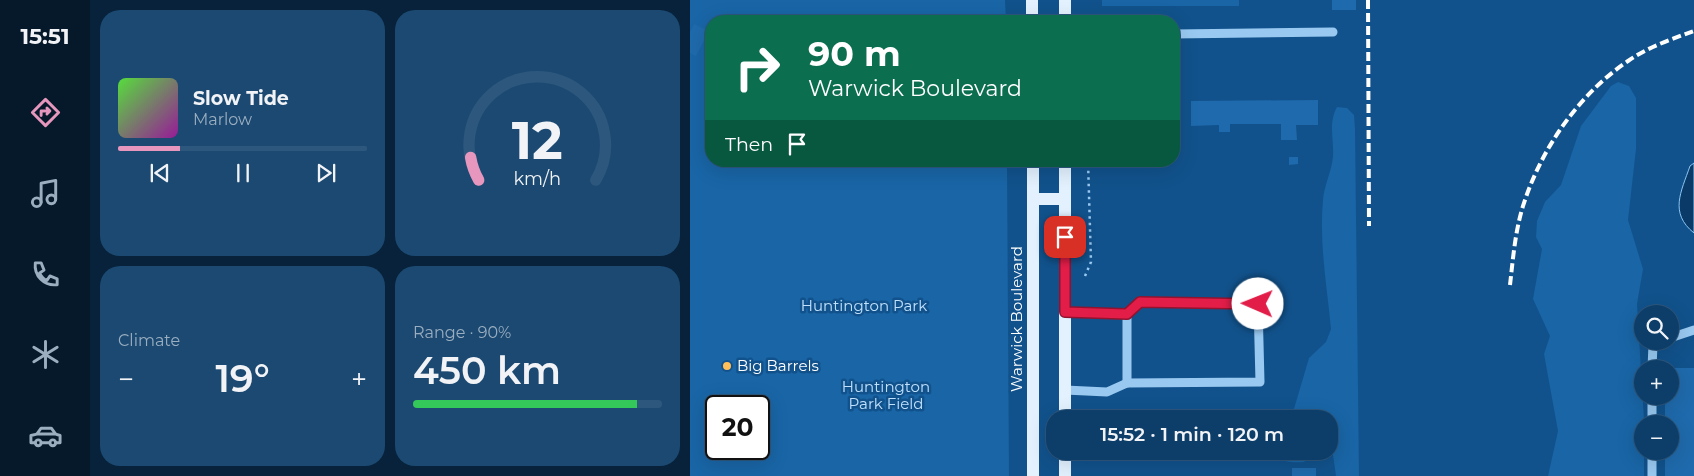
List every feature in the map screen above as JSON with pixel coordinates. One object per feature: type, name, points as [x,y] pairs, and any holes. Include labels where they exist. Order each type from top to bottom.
[{"type":"main road","points":[[1032,0],[1032,15]]},
{"type":"main road","points":[[1064,0],[1064,15]]},
{"type":"main road","name":"Warwick Boulevard","points":[[1033,167],[1033,476]]},
{"type":"main road","points":[[1065,167],[1065,410]]},
{"type":"main road","points":[[1033,199],[1065,199]]},
{"type":"main road","points":[[1065,460],[1065,476]]},
{"type":"lane","points":[[1180,34],[1333,32]]},
{"type":"lane","points":[[1065,312],[1127,314],[1140,302],[1258,304],[1260,382],[1127,383],[1107,392],[1065,390]]},
{"type":"lane","points":[[1127,314],[1127,383]]},
{"type":"lane","points":[[1679,335],[1694,330]]},
{"type":"lane","points":[[1652,460],[1652,476]]},
{"type":"path","points":[[1085,276],[1091,262],[1088,167]]},
{"type":"green space","name":"Huntington Park","points":[[690,0],[1005,0],[1006,15],[705,15],[705,167],[1007,167],[1009,476],[690,476]]},
{"type":"green space","points":[[1102,0],[1239,0],[1239,6],[1102,6]]},
{"type":"green space","points":[[1618,82],[1629,86],[1636,98],[1636,149],[1628,220],[1643,269],[1637,305],[1634,305],[1634,350],[1640,350],[1640,360],[1634,360],[1634,405],[1643,405],[1644,415],[1634,415],[1634,460],[1644,460],[1644,476],[1548,476],[1558,431],[1544,354],[1550,336],[1533,299],[1542,249],[1536,237],[1537,221],[1545,202],[1561,185],[1581,126],[1611,86]]},
{"type":"green space","points":[[1337,107],[1347,108],[1354,115],[1355,129],[1359,476],[1336,476],[1334,460],[1338,460],[1338,410],[1294,410],[1309,358],[1326,342],[1331,329],[1324,265],[1322,216],[1324,194],[1332,162],[1332,125]]},
{"type":"green space","points":[[1281,460],[1306,460],[1304,462]]},
{"type":"shaded area","points":[[1694,163],[1694,233],[1682,218],[1679,202],[1690,166]]},
{"type":"building","points":[[1332,0],[1356,0],[1356,10],[1332,10]]},
{"type":"building","points":[[694,24],[705,29],[705,39],[696,56],[690,53],[690,32]]},
{"type":"building","points":[[1318,100],[1318,125],[1296,125],[1297,140],[1281,140],[1281,124],[1230,124],[1230,132],[1219,132],[1219,125],[1191,126],[1191,101]]},
{"type":"building","points":[[1289,157],[1298,157],[1298,164],[1289,165]]},
{"type":"building","points":[[1679,368],[1694,368],[1694,476],[1665,476],[1665,460],[1679,460],[1679,415],[1665,415],[1665,405],[1679,405]]},
{"type":"building","points":[[1292,468],[1316,468],[1316,476],[1292,476]]},
{"type":"railway","points":[[1368,0],[1369,226]]},
{"type":"railway","points":[[1510,285],[1516,236],[1523,206],[1540,164],[1564,125],[1593,90],[1628,61],[1652,47],[1694,31]]},
{"type":"place","name":"Big Barrels","points":[[727,366]]},
{"type":"route","points":[[1065,237],[1065,312],[1127,314],[1140,302],[1258,304]]},
{"type":"park label","name":"Huntington Park Field","points":[[886,396]]}]
